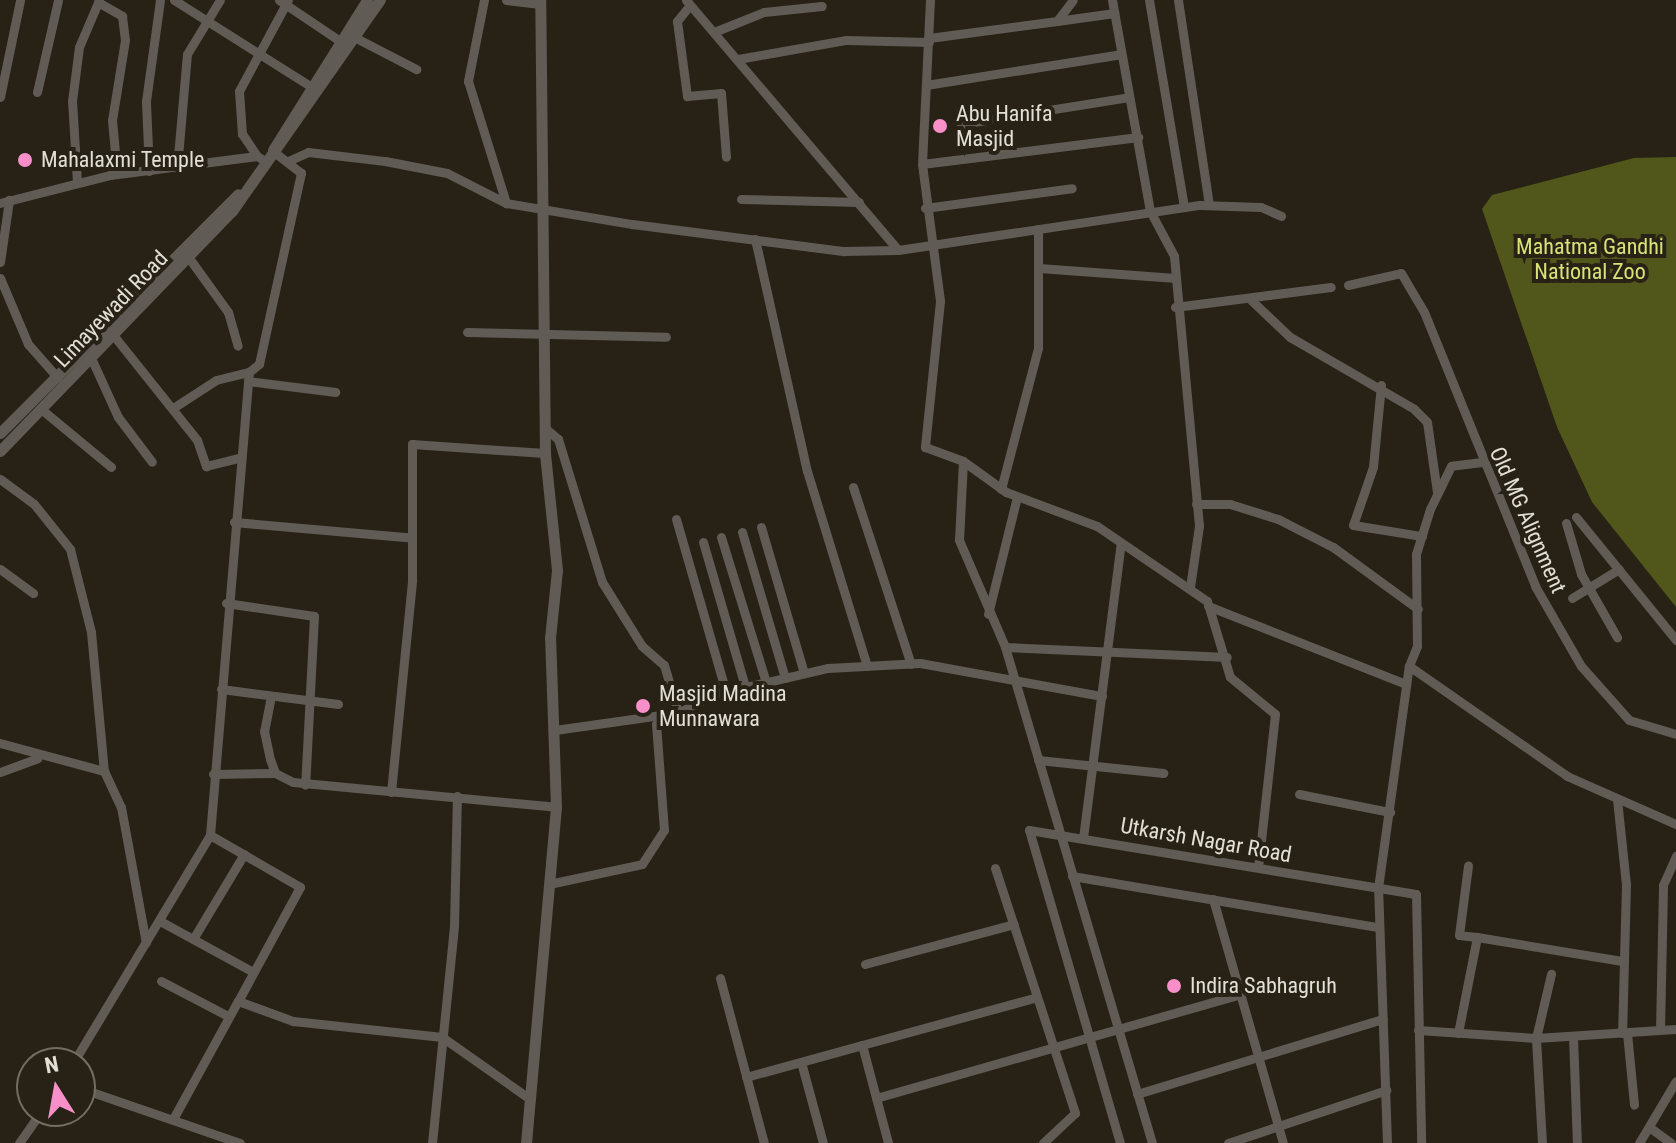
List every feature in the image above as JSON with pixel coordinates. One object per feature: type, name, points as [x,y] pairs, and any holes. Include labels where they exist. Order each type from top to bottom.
[{"type":"street","points":[[0,97],[20,0]]},
{"type":"street","points":[[37,92],[58,0]]},
{"type":"street","points":[[149,171],[146,101],[160,0]]},
{"type":"street","points":[[174,0],[310,86]]},
{"type":"street","points":[[177,168],[187,54],[220,0]]},
{"type":"street","name":"Limayewadi Road","points":[[0,433],[189,258],[245,189],[367,0]]},
{"type":"street","name":"Limayewadi Road","points":[[265,156],[356,38],[380,0]]},
{"type":"street","points":[[484,0],[468,81],[506,203]]},
{"type":"street","points":[[506,0],[540,2],[545,453],[557,570],[550,638],[556,807],[526,1143]]},
{"type":"street","points":[[930,0],[922,164],[925,208],[936,247],[940,301],[925,447],[963,461],[1017,497],[1097,526],[1190,587],[1208,606],[1227,657],[1230,677],[1266,703],[1276,722],[1258,867]]},
{"type":"street","points":[[1057,21],[1073,0]]},
{"type":"street","points":[[1112,0],[1150,211],[1168,233],[1176,278],[1175,307],[1190,396],[1196,504],[1190,587]]},
{"type":"street","points":[[1149,0],[1184,207]]},
{"type":"street","points":[[1178,0],[1209,205]]},
{"type":"street","points":[[77,182],[72,101],[79,47],[98,1],[122,16],[125,40],[112,120],[117,174]]},
{"type":"street","points":[[265,156],[242,134],[239,91],[284,1],[340,41]]},
{"type":"street","points":[[726,157],[721,93],[687,96],[677,21],[688,2],[898,250]]},
{"type":"street","points":[[714,32],[764,12],[822,6]]},
{"type":"street","points":[[738,59],[830,41],[929,40],[1114,13]]},
{"type":"street","points":[[356,38],[416,69]]},
{"type":"street","points":[[926,85],[1121,54]]},
{"type":"street","points":[[961,124],[1129,97]]},
{"type":"street","points":[[922,164],[1138,137]]},
{"type":"street","points":[[288,161],[308,152],[401,164],[447,173],[506,203],[544,205],[755,239],[898,250],[936,247],[1184,207],[1209,205],[1281,216]]},
{"type":"street","points":[[0,262],[4,202],[117,174],[265,156],[288,161],[301,173],[259,364],[249,376],[226,603],[210,835],[83,1047]]},
{"type":"street","points":[[925,208],[1072,188]]},
{"type":"street","name":"Limayewadi Road","points":[[0,451],[92,360],[111,332],[245,189]]},
{"type":"street","points":[[741,199],[859,202]]},
{"type":"street","points":[[1001,489],[1038,348],[1038,229]]},
{"type":"street","points":[[755,239],[807,471],[867,666]]},
{"type":"street","points":[[189,258],[228,312],[238,346]]},
{"type":"street","points":[[1039,268],[1176,278]]},
{"type":"street","name":"Old MG Alignment","points":[[1348,285],[1401,273],[1424,312],[1482,462],[1535,586],[1596,688],[1636,724],[1676,732]]},
{"type":"street","points":[[0,278],[1,291],[28,344],[58,378]]},
{"type":"street","points":[[1175,307],[1251,300],[1331,287]]},
{"type":"street","points":[[1251,300],[1290,337],[1381,385],[1427,422],[1437,492]]},
{"type":"street","points":[[111,332],[173,408],[206,466],[241,457]]},
{"type":"street","points":[[467,332],[666,337]]},
{"type":"street","points":[[92,360],[118,417],[152,462]]},
{"type":"street","points":[[173,408],[216,380],[249,376],[335,392]]},
{"type":"street","points":[[1381,385],[1373,467],[1353,525],[1422,536]]},
{"type":"street","points":[[41,409],[111,467]]},
{"type":"street","points":[[546,429],[558,439],[602,582],[642,646],[664,665],[674,712]]},
{"type":"street","points":[[391,792],[412,580],[407,537],[412,444],[545,453]]},
{"type":"street","points":[[963,461],[959,540],[988,614],[1005,647],[1152,1143]]},
{"type":"street","points":[[1387,1143],[1378,888],[1418,609],[1422,536],[1437,492],[1451,466],[1482,462]]},
{"type":"street","points":[[0,479],[34,504],[70,549],[91,632],[104,771],[121,807],[146,943]]},
{"type":"street","points":[[853,487],[911,664]]},
{"type":"street","points":[[988,614],[1017,497]]},
{"type":"street","points":[[1196,504],[1230,504],[1278,519],[1333,547],[1418,609]]},
{"type":"street","points":[[1576,517],[1676,640]]},
{"type":"street","points":[[676,519],[726,692]]},
{"type":"street","points":[[234,522],[407,537]]},
{"type":"street","points":[[1566,523],[1589,588],[1617,637]]},
{"type":"street","points":[[761,527],[804,673]]},
{"type":"street","points":[[742,532],[785,678]]},
{"type":"street","points":[[721,537],[766,682]]},
{"type":"street","points":[[703,542],[745,687]]},
{"type":"street","points":[[1083,838],[1121,543]]},
{"type":"street","points":[[0,569],[33,593]]},
{"type":"street","points":[[1572,598],[1619,569]]},
{"type":"street","points":[[226,603],[314,616],[305,785]]},
{"type":"street","points":[[1208,606],[1406,684]]},
{"type":"street","points":[[1005,647],[1227,657]]},
{"type":"street","points":[[555,730],[674,712],[745,687],[804,673],[867,666],[911,664],[1014,678],[1102,696]]},
{"type":"street","points":[[1409,666],[1493,729],[1617,799],[1676,824]]},
{"type":"street","points":[[221,689],[338,704]]},
{"type":"street","points":[[271,696],[264,731],[275,773]]},
{"type":"street","points":[[549,884],[642,864],[664,830],[654,743],[656,724],[674,712]]},
{"type":"street","points":[[0,743],[39,757],[86,761],[104,771]]},
{"type":"street","points":[[0,772],[39,757]]},
{"type":"street","points":[[1038,760],[1094,761],[1163,773]]},
{"type":"street","points":[[213,774],[275,773],[305,785],[556,807]]},
{"type":"street","points":[[1299,794],[1390,812]]},
{"type":"street","points":[[432,1143],[457,796]]},
{"type":"street","points":[[1617,799],[1626,884],[1622,961],[1624,1033],[1634,1105]]},
{"type":"street","name":"Utkarsh Nagar Road","points":[[1089,1037],[1029,830],[1416,894],[1418,1030]]},
{"type":"street","points":[[173,1119],[300,887],[210,835]]},
{"type":"street","points":[[193,939],[244,854]]},
{"type":"street","points":[[1660,1030],[1663,885],[1676,856]]},
{"type":"street","points":[[1468,866],[1459,935],[1622,961]]},
{"type":"street","points":[[995,868],[1075,1113],[1043,1143]]},
{"type":"street","points":[[1072,876],[1378,927]]},
{"type":"street","points":[[1213,899],[1283,1143]]},
{"type":"street","points":[[160,921],[253,972]]},
{"type":"street","points":[[865,964],[1014,924]]},
{"type":"street","points":[[1458,1033],[1477,937]]},
{"type":"street","points":[[1542,1143],[1536,1038],[1551,974]]},
{"type":"street","points":[[720,978],[764,1143]]},
{"type":"street","points":[[161,981],[228,1016]]},
{"type":"street","points":[[876,1098],[1241,994]]},
{"type":"street","points":[[746,1077],[1037,997]]},
{"type":"street","points":[[238,1001],[293,1021],[442,1037],[530,1099]]},
{"type":"street","points":[[1137,1094],[1383,1019]]},
{"type":"street","points":[[1421,1143],[1418,1030],[1536,1038],[1676,1029]]},
{"type":"street","points":[[1573,1036],[1577,1143]]},
{"type":"street","points":[[1089,1037],[1120,1143]]},
{"type":"street","points":[[862,1045],[888,1143]]},
{"type":"street","points":[[801,1062],[823,1143]]},
{"type":"street","points":[[1639,1143],[1676,1081]]},
{"type":"street","points":[[1228,1143],[1386,1090]]},
{"type":"street","points":[[96,1093],[240,1143]]},
{"type":"street","points":[[1649,1127],[1671,1143]]},
{"type":"green space","name":"Mahatma Gandhi National Zoo","points":[[1676,157],[1676,607],[1592,502],[1557,427],[1482,209],[1492,195],[1634,158]]},
{"type":"place","name":"Abu Hanifa Masjid","points":[[940,126]]},
{"type":"place","name":"Mahalaxmi Temple","points":[[25,160]]},
{"type":"place","name":"Masjid Madina Munnawara","points":[[643,706]]},
{"type":"place","name":"Indira Sabhagruh","points":[[1174,986]]}]
